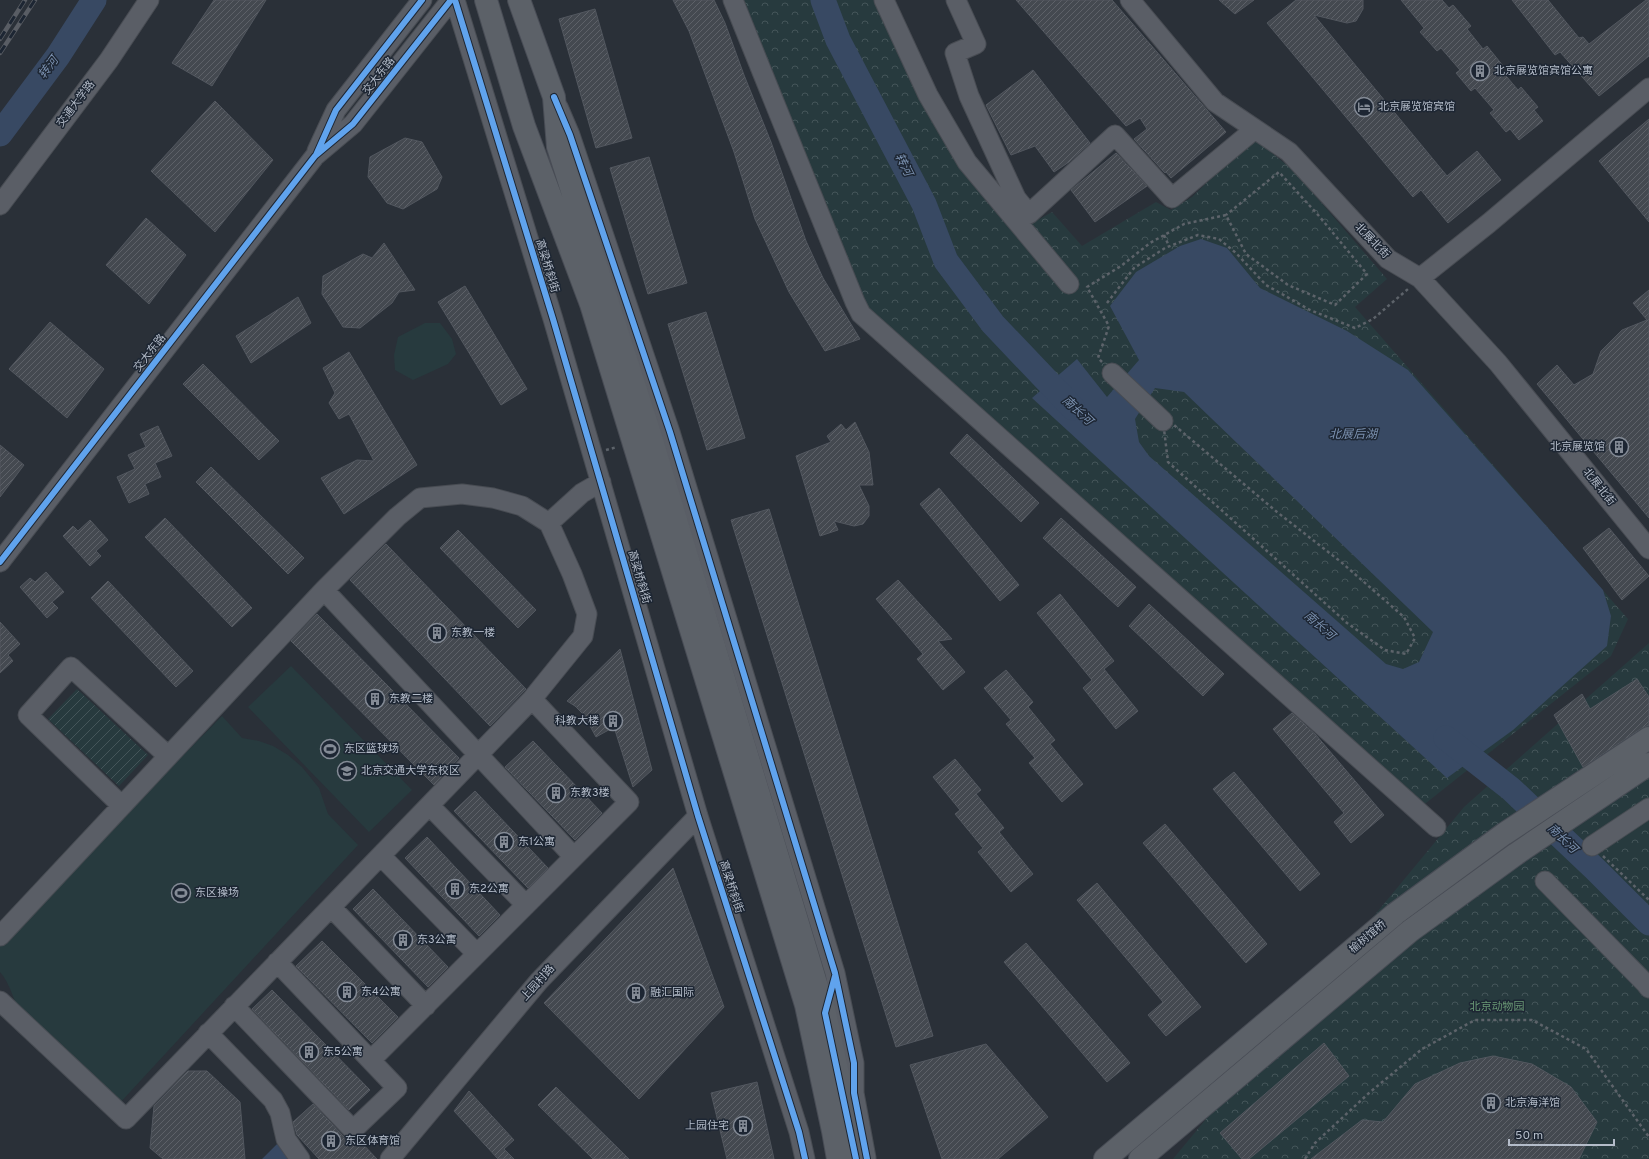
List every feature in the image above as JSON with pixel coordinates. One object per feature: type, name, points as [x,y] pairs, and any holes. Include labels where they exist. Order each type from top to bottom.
[{"type":"main road","points":[[486,0],[524,126],[591,304],[802,989],[832,1123],[838,1159]]},
{"type":"main road","points":[[519,0],[554,97],[558,147],[651,437],[825,1012],[856,1159]]},
{"type":"main road","name":"榆树馆桥","points":[[1105,1159],[1395,914],[1504,834],[1649,738]]},
{"type":"main road","name":"榆树馆桥","points":[[1140,1159],[1410,931],[1516,854],[1649,764]]},
{"type":"street","name":"交通大学路","points":[[0,205],[109,60],[149,0]]},
{"type":"street","name":"交大东路","points":[[315,156],[336,110],[422,0]]},
{"type":"street","name":"交大东路","points":[[0,562],[315,156],[354,124],[451,0]]},
{"type":"street","name":"高梁桥斜街","points":[[455,0],[553,319],[698,816],[799,1132],[805,1159]]},
{"type":"street","points":[[733,0],[861,314],[1436,827]]},
{"type":"street","points":[[884,0],[928,95],[968,162],[1069,284]]},
{"type":"street","points":[[956,0],[976,44],[954,54],[969,96],[1016,198],[1029,214],[1115,135],[1172,198],[1255,129]]},
{"type":"street","name":"北展北街","points":[[1130,0],[1215,102],[1289,152],[1388,259],[1420,278],[1498,363],[1649,549]]},
{"type":"street","points":[[1420,278],[1489,223],[1649,88]]},
{"type":"street","points":[[554,97],[570,135],[670,432],[835,973],[854,1063],[854,1093],[867,1159]]},
{"type":"street","points":[[1112,373],[1163,421]]},
{"type":"street","points":[[549,523],[582,493],[600,482]]},
{"type":"street","points":[[0,936],[324,590],[397,517],[420,498],[462,494],[493,498],[522,506],[549,523],[572,574],[587,614],[583,636],[532,699],[126,1119],[0,1001]]},
{"type":"street","points":[[324,590],[574,857]]},
{"type":"street","points":[[122,806],[28,715],[71,667],[168,756]]},
{"type":"street","points":[[371,1060],[629,802],[532,699]]},
{"type":"street","points":[[430,806],[526,905]]},
{"type":"street","points":[[1592,846],[1649,808]]},
{"type":"street","name":"上园村路","points":[[390,1159],[539,981],[698,816]]},
{"type":"street","points":[[381,856],[477,954]]},
{"type":"street","points":[[1545,881],[1649,988]]},
{"type":"street","points":[[331,907],[426,1006]]},
{"type":"street","points":[[234,1006],[353,1130],[397,1088],[277,962]]},
{"type":"street","points":[[825,1012],[835,973]]},
{"type":"street","points":[[208,1033],[273,1100],[280,1113],[286,1139],[300,1159]]},
{"type":"path","points":[[1112,373],[1098,358],[1109,326],[1087,287],[1121,266],[1150,243],[1184,224],[1226,215],[1279,172],[1319,216],[1367,274],[1335,306],[1288,285],[1246,254],[1226,215]]},
{"type":"path","points":[[1164,235],[1169,246]]},
{"type":"path","points":[[1107,303],[1134,268],[1169,246],[1198,235],[1219,239],[1266,285],[1310,310],[1355,328],[1373,319],[1420,278]]},
{"type":"path","points":[[1241,259],[1246,254]]},
{"type":"path","points":[[1163,421],[1174,425],[1277,512],[1341,562],[1404,617],[1415,638],[1406,654],[1385,650],[1347,623],[1168,462],[1163,421]]},
{"type":"path","points":[[1592,846],[1649,900]]},
{"type":"path","points":[[1305,1159],[1314,1143],[1369,1093],[1422,1049],[1475,1020],[1532,1020],[1586,1049],[1649,1137]]},
{"type":"green space","points":[[740,0],[878,0],[927,102],[1029,225],[1052,212],[1082,246],[1156,202],[1171,210],[1192,197],[1253,138],[1293,170],[1387,279],[1355,307],[1628,619],[1611,656],[1421,807],[863,313]]},
{"type":"green space","points":[[425,323],[440,323],[452,339],[456,354],[448,364],[413,380],[395,370],[394,355],[398,337]]},
{"type":"green space","name":"北京动物园","points":[[1649,643],[1649,1159],[1173,1159],[1464,807]]},
{"type":"green space","name":"东区篮球场","points":[[291,666],[412,790],[369,832],[248,707]]},
{"type":"green space","points":[[77,689],[148,755],[119,786],[48,719]]},
{"type":"green space","name":"东区操场","points":[[222,716],[242,738],[259,741],[273,746],[288,755],[302,767],[319,788],[328,814],[358,845],[118,1105],[21,1017],[9,987],[0,972],[0,941]]},
{"type":"water","name":"北展后湖","points":[[1201,239],[1227,248],[1260,288],[1347,331],[1408,370],[1603,590],[1611,616],[1607,646],[1513,730],[1447,778],[1032,398],[1077,359],[1107,397],[1139,360],[1110,306],[1136,272],[1180,246]],"holes":[[[1155,388],[1184,392],[1433,632],[1419,662],[1403,669],[1386,664],[1149,456],[1139,442],[1135,419]]]},
{"type":"water","points":[[277,1144],[291,1159],[262,1159]]},
{"type":"building","points":[[214,0],[266,0],[212,86],[172,63]]},
{"type":"building","points":[[673,0],[714,0],[725,23],[771,142],[806,241],[823,278],[860,339],[825,351],[789,292],[755,219],[734,152],[689,31]]},
{"type":"building","points":[[1016,0],[1112,0],[1226,132],[1171,178],[1134,139],[1147,129],[1140,118],[1126,126]]},
{"type":"building","points":[[1219,0],[1254,0],[1235,14]]},
{"type":"building","name":"北京展览馆宾馆","points":[[1296,0],[1363,0],[1363,9],[1356,21],[1347,23],[1314,15],[1447,176],[1477,151],[1501,180],[1448,223],[1421,190],[1413,197],[1267,23]]},
{"type":"building","name":"北京展览馆宾馆公寓","points":[[1401,0],[1442,0],[1449,8],[1453,5],[1471,26],[1467,29],[1483,49],[1487,46],[1504,67],[1501,70],[1518,90],[1521,87],[1538,107],[1534,110],[1543,121],[1519,140],[1510,129],[1506,132],[1490,113],[1494,110],[1475,88],[1471,91],[1456,73],[1460,70],[1441,48],[1437,51],[1420,32],[1424,28]]},
{"type":"building","points":[[1512,0],[1548,0],[1579,38],[1583,37],[1589,44],[1646,0],[1649,0],[1649,56],[1599,96],[1560,52],[1555,55]]},
{"type":"building","points":[[595,9],[632,138],[596,148],[559,19]]},
{"type":"building","points":[[1033,70],[1090,143],[1069,162],[1054,172],[1035,146],[1011,155],[986,105]]},
{"type":"building","points":[[215,101],[273,160],[215,232],[151,171]]},
{"type":"building","points":[[1649,119],[1649,222],[1599,161]]},
{"type":"building","points":[[405,138],[422,142],[442,177],[437,189],[403,209],[387,203],[368,177],[370,157]]},
{"type":"building","points":[[1116,153],[1147,186],[1095,222],[1071,190]]},
{"type":"building","points":[[649,157],[687,283],[648,294],[610,168]]},
{"type":"building","points":[[146,218],[186,255],[149,304],[106,265]]},
{"type":"building","points":[[384,243],[415,290],[399,292],[392,303],[360,328],[343,327],[322,294],[323,276],[363,254],[372,258]]},
{"type":"building","points":[[465,286],[527,389],[501,405],[438,302]]},
{"type":"building","name":"北京展览馆","points":[[1649,290],[1649,518],[1537,384],[1557,365],[1574,385],[1593,374],[1601,351],[1622,330],[1647,320],[1633,303]]},
{"type":"building","points":[[298,297],[311,323],[251,363],[236,336]]},
{"type":"building","points":[[706,312],[745,438],[707,450],[668,324]]},
{"type":"building","points":[[50,322],[104,369],[67,418],[9,369]]},
{"type":"building","points":[[349,352],[417,465],[344,514],[321,478],[357,460],[374,461],[349,414],[339,419],[329,403],[335,393],[323,368]]},
{"type":"building","points":[[203,364],[279,441],[259,460],[183,384]]},
{"type":"building","points":[[855,422],[869,452],[873,485],[859,485],[869,506],[869,516],[863,524],[854,526],[834,521],[838,530],[820,536],[796,456],[831,442],[827,436],[841,424],[846,430]]},
{"type":"building","points":[[158,426],[172,456],[155,463],[161,477],[145,484],[149,494],[129,503],[117,477],[135,469],[128,455],[146,447],[140,434]]},
{"type":"building","points":[[967,434],[1039,503],[1021,522],[950,453]]},
{"type":"building","points":[[0,445],[24,465],[0,497]]},
{"type":"building","points":[[211,467],[304,558],[288,574],[196,482]]},
{"type":"building","points":[[939,488],[1019,585],[1000,601],[920,504]]},
{"type":"building","points":[[769,509],[933,1036],[896,1047],[731,520]]},
{"type":"building","points":[[165,518],[252,608],[232,627],[145,537]]},
{"type":"building","points":[[1061,518],[1136,587],[1118,607],[1043,538]]},
{"type":"building","points":[[90,520],[108,540],[96,551],[101,556],[90,566],[63,536],[73,526],[78,531]]},
{"type":"building","points":[[1609,528],[1649,576],[1622,600],[1583,548]]},
{"type":"building","points":[[458,530],[536,610],[518,628],[440,548]]},
{"type":"building","name":"东教一楼","points":[[386,544],[526,689],[490,726],[350,580]]},
{"type":"building","points":[[46,572],[64,592],[52,602],[58,608],[47,618],[20,587],[30,578],[35,582]]},
{"type":"building","points":[[898,580],[952,639],[938,641],[965,672],[943,690],[917,659],[923,654],[876,599]]},
{"type":"building","points":[[108,581],[193,671],[176,687],[91,598]]},
{"type":"building","points":[[1060,594],[1114,661],[1104,669],[1138,711],[1116,729],[1083,688],[1092,680],[1037,613]]},
{"type":"building","points":[[1149,604],[1224,674],[1203,696],[1129,626]]},
{"type":"building","name":"东教二楼","points":[[317,614],[459,758],[434,785],[291,641]]},
{"type":"building","points":[[0,622],[20,644],[8,655],[13,661],[0,673]]},
{"type":"building","name":"科教大楼","points":[[620,649],[652,770],[633,787],[614,727],[596,737],[584,715],[575,706],[567,701]]},
{"type":"building","points":[[1006,670],[1033,702],[1028,707],[1055,740],[1050,744],[1083,784],[1062,802],[1029,763],[1035,758],[1006,724],[1011,720],[984,688]]},
{"type":"building","points":[[1637,679],[1649,697],[1649,725],[1642,728],[1583,767],[1554,715],[1582,694],[1590,709]]},
{"type":"building","points":[[1292,713],[1316,735],[1384,815],[1351,843],[1334,822],[1344,813],[1273,729]]},
{"type":"building","name":"东教3楼","points":[[533,741],[602,813],[575,840],[505,767]]},
{"type":"building","points":[[955,759],[981,790],[976,794],[1004,828],[999,832],[1033,874],[1011,892],[978,852],[983,848],[955,814],[960,810],[933,777]]},
{"type":"building","points":[[1234,772],[1320,874],[1300,891],[1213,789]]},
{"type":"building","name":"东1公寓","points":[[475,791],[548,868],[528,888],[454,811]]},
{"type":"building","points":[[1165,824],[1267,944],[1246,963],[1143,843]]},
{"type":"building","name":"东2公寓","points":[[427,837],[500,915],[479,936],[405,858]]},
{"type":"building","name":"融汇国际","points":[[673,868],[724,1007],[639,1099],[544,1003]]},
{"type":"building","points":[[1097,883],[1201,1007],[1166,1036],[1148,1015],[1163,1002],[1077,900]]},
{"type":"building","name":"东3公寓","points":[[373,889],[448,967],[428,987],[353,909]]},
{"type":"building","name":"东4公寓","points":[[322,941],[398,1017],[372,1043],[296,966]]},
{"type":"building","points":[[1026,943],[1130,1063],[1107,1082],[1004,962]]},
{"type":"building","name":"东5公寓","points":[[272,990],[370,1090],[349,1110],[252,1009]]},
{"type":"building","points":[[1324,1043],[1349,1076],[1249,1159],[1242,1159],[1220,1133]]},
{"type":"building","points":[[986,1044],[1048,1117],[998,1159],[942,1159],[910,1065]]},
{"type":"building","name":"北京海洋馆","points":[[1493,1056],[1532,1064],[1571,1087],[1597,1122],[1579,1159],[1311,1159],[1362,1120],[1383,1122],[1415,1084],[1460,1063]]},
{"type":"building","points":[[188,1071],[207,1071],[240,1102],[245,1159],[163,1159],[150,1148],[154,1106]]},
{"type":"building","name":"上园住宅","points":[[757,1082],[774,1159],[727,1159],[711,1093]]},
{"type":"building","points":[[556,1087],[629,1159],[593,1159],[538,1105]]},
{"type":"building","points":[[469,1091],[514,1140],[504,1149],[514,1159],[498,1159],[454,1111]]},
{"type":"building","name":"东区体育馆","points":[[313,1104],[345,1138],[350,1141],[358,1139],[377,1159],[319,1159],[297,1135],[293,1122]]},
{"type":"waterway","name":"转河","points":[[0,134],[58,56],[94,0]]},
{"type":"waterway","name":"转河","points":[[823,0],[838,40],[924,204],[946,261],[993,324],[1073,408]]},
{"type":"waterway","name":"南长河","points":[[1446,738],[1511,789],[1649,923]]},
{"type":"railway","points":[[0,39],[25,0]]},
{"type":"railway","points":[[0,53],[35,0]]},
{"type":"cycle path","points":[[316,155],[336,110],[422,0]]},
{"type":"cycle path","points":[[0,562],[315,156],[353,124],[451,0]]},
{"type":"cycle path","points":[[455,0],[553,319],[698,816],[799,1132],[805,1159]]},
{"type":"cycle path","points":[[554,97],[570,135],[670,432],[835,973],[854,1063],[854,1093],[867,1159]]},
{"type":"cycle path","points":[[835,976],[825,1013],[856,1159]]},
{"type":"place","name":"北京展览馆宾馆公寓","points":[[1480,71]]},
{"type":"place","name":"北京展览馆宾馆","points":[[1364,107]]},
{"type":"place","name":"北京展览馆","points":[[1619,447]]},
{"type":"place","name":"东教一楼","points":[[437,633]]},
{"type":"place","name":"东教二楼","points":[[375,699]]},
{"type":"place","name":"科教大楼","points":[[613,721]]},
{"type":"place","name":"东区篮球场","points":[[330,749]]},
{"type":"place","name":"北京交通大学东校区","points":[[347,771]]},
{"type":"place","name":"东教3楼","points":[[556,793]]},
{"type":"place","name":"东1公寓","points":[[504,842]]},
{"type":"place","name":"东2公寓","points":[[455,889]]},
{"type":"place","name":"东区操场","points":[[181,893]]},
{"type":"place","name":"东3公寓","points":[[403,940]]},
{"type":"place","name":"东4公寓","points":[[347,992]]},
{"type":"place","name":"融汇国际","points":[[636,993]]},
{"type":"place","name":"东5公寓","points":[[309,1052]]},
{"type":"place","name":"北京海洋馆","points":[[1491,1103]]},
{"type":"place","name":"上园住宅","points":[[743,1126]]},
{"type":"place","name":"东区体育馆","points":[[331,1141]]}]
